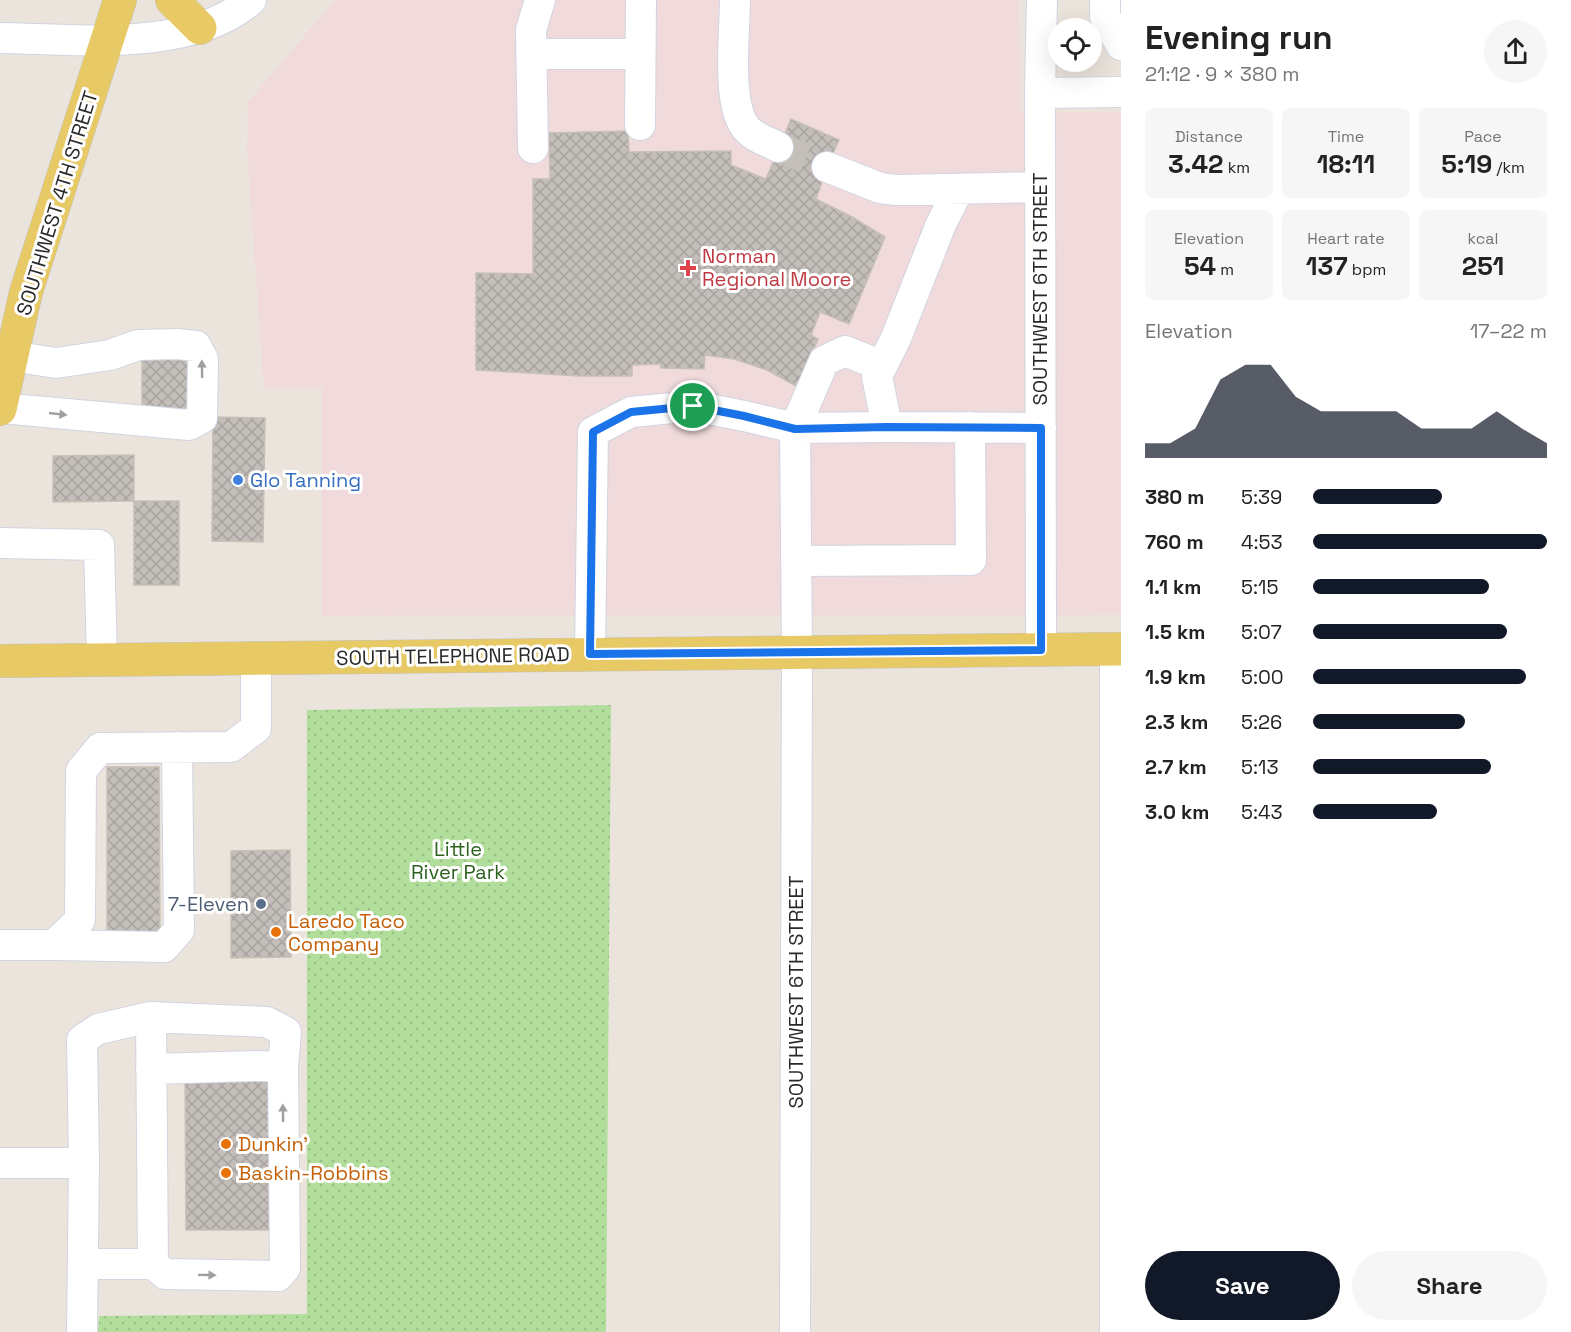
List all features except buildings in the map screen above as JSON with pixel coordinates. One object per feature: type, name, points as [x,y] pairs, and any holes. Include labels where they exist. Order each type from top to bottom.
[{"type":"main road","name":"SOUTHWEST 4TH STREET","points":[[0,408],[27,292],[120,0]]},
{"type":"main road","points":[[172,0],[200,28]]},
{"type":"main road","name":"SOUTH TELEPHONE ROAD","points":[[0,661],[1118,649]]},
{"type":"street","points":[[0,38],[108,40],[153,37],[200,28],[222,20],[250,0]]},
{"type":"street","points":[[533,148],[531,30],[540,0]]},
{"type":"street","points":[[640,124],[641,0]]},
{"type":"street","points":[[735,0],[734,95],[740,119],[747,130],[778,147]]},
{"type":"street","name":"SOUTHWEST 6TH STREET","points":[[1041,650],[1040,93],[1042,0]]},
{"type":"street","points":[[1110,12],[1121,45]]},
{"type":"street","points":[[531,54],[640,54]]},
{"type":"street","points":[[1040,93],[1121,92]]},
{"type":"street","points":[[827,166],[880,188],[896,190],[1040,187]]},
{"type":"street","points":[[887,427],[877,376],[896,338],[941,224],[959,189]]},
{"type":"street","points":[[0,408],[189,425],[202,417],[203,359],[196,346],[138,345],[110,354],[56,363],[11,356]]},
{"type":"street","points":[[795,429],[824,361],[845,351],[882,366]]},
{"type":"street","points":[[590,654],[593,432],[631,412],[693,406],[795,429],[1041,428]]},
{"type":"street","points":[[796,561],[970,560],[970,427]]},
{"type":"street","name":"SOUTHWEST 6TH STREET","points":[[795,429],[797,652],[795,1332]]},
{"type":"street","points":[[0,543],[99,545],[102,659]]},
{"type":"street","points":[[1115,1332],[1118,649]]},
{"type":"street","points":[[54,945],[80,920],[81,771],[100,748],[231,747],[255,728],[256,658]]},
{"type":"street","points":[[0,945],[164,947],[179,930],[177,747]]},
{"type":"street","points":[[152,1017],[153,1264]]},
{"type":"street","points":[[82,1332],[84,1163],[82,1040],[98,1029],[152,1017],[267,1022],[286,1032],[283,1067],[285,1268],[278,1276],[165,1274],[153,1264],[84,1264]]},
{"type":"street","points":[[152,1069],[283,1067]]},
{"type":"street","points":[[0,1163],[84,1163]]},
{"type":"shaded area","name":"Norman Regional Moore","points":[[335,0],[1019,0],[1020,112],[1121,112],[1121,615],[322,616],[322,388],[264,389],[247,149],[248,102]]},
{"type":"green space","name":"Little River Park","points":[[611,705],[606,1332],[98,1332],[99,1316],[307,1314],[307,710]]},
{"type":"tunnel","points":[[778,147],[827,167]]},
{"type":"place","name":"Norman Regional Moore","points":[[688,268]]},
{"type":"place","name":"Glo Tanning","points":[[238,480]]},
{"type":"place","name":"7-Eleven","points":[[261,904]]},
{"type":"place","name":"Laredo Taco Company","points":[[276,932]]},
{"type":"place","name":"Dunkin'","points":[[226,1144]]},
{"type":"place","name":"Baskin-Robbins","points":[[226,1173]]},
{"type":"route","points":[[693,406],[795,429],[1041,428],[1041,650],[590,654],[593,432],[631,412],[693,406]]}]
